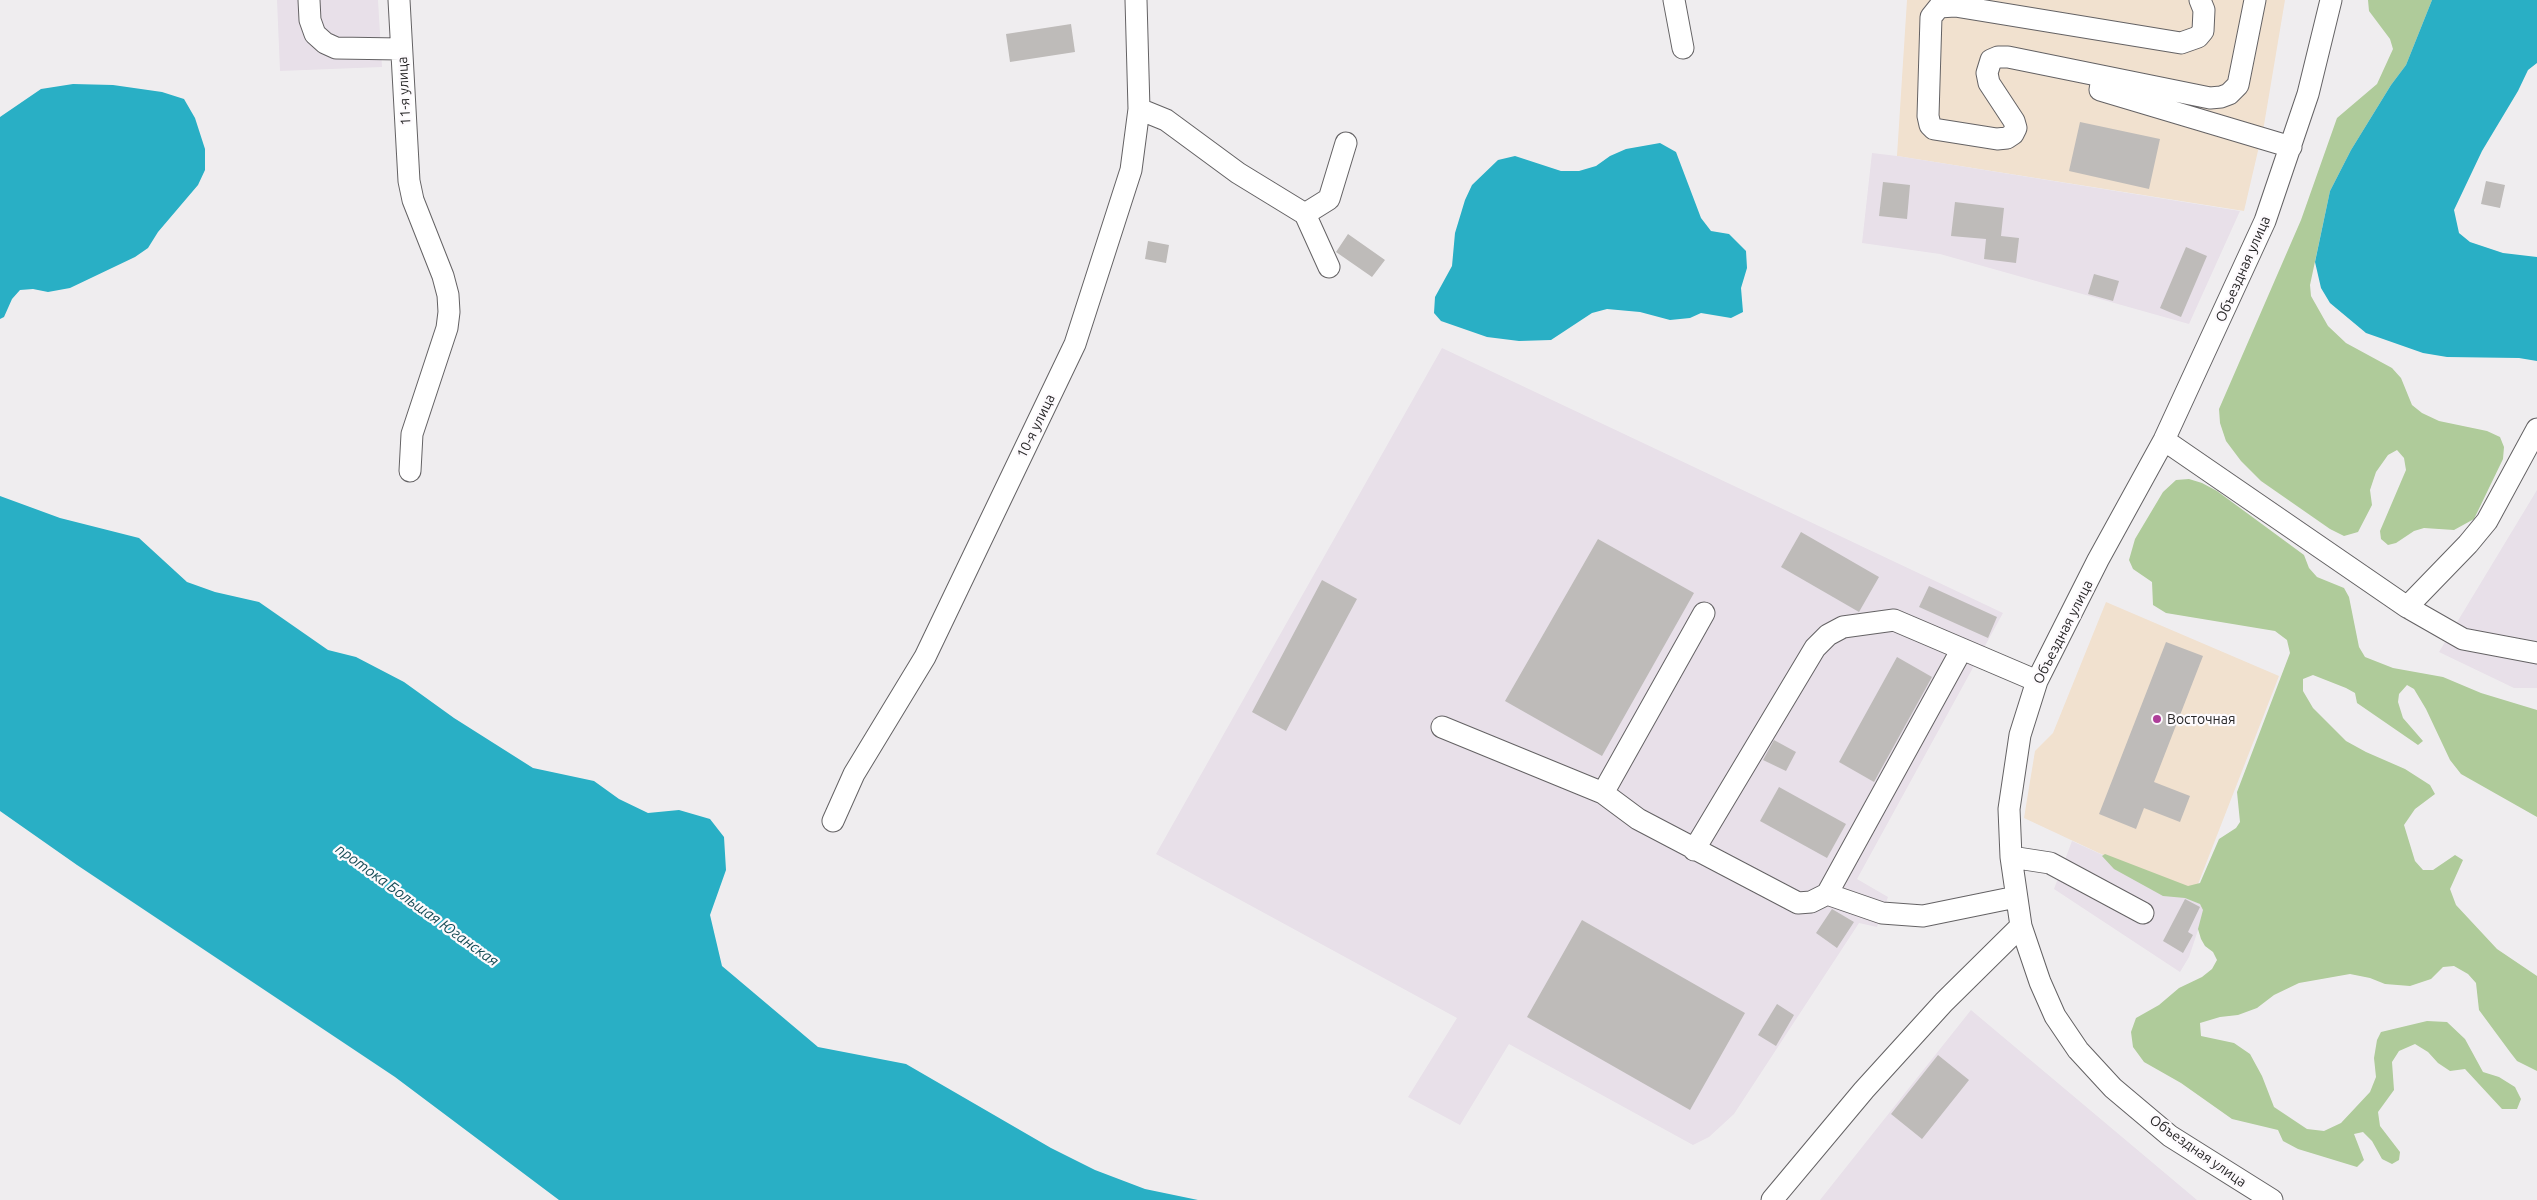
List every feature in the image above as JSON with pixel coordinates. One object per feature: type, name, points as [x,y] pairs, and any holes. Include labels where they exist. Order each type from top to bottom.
[{"type":"street","points":[[309,0],[310,20],[315,34],[325,43],[336,48],[401,49]]},
{"type":"street","name":"11-я улица","points":[[399,0],[408,181],[413,200],[443,276],[448,295],[449,312],[447,328],[412,434],[410,471]]},
{"type":"street","name":"10-я улица","points":[[833,821],[854,774],[924,657],[1075,344],[1131,170],[1140,108],[1136,0]]},
{"type":"street","points":[[1674,0],[1683,48]]},
{"type":"street","points":[[2200,0],[2204,10],[2203,31],[2198,37],[2181,43],[1955,6],[1939,7],[1931,18],[1928,116],[1930,124],[1934,129],[1997,139],[2007,138],[2013,134],[2016,128],[2014,121],[1989,83],[1987,73],[1991,60],[1998,58],[2008,57],[2210,98],[2229,94],[2238,85],[2255,0]]},
{"type":"street","name":"Объездная улица","points":[[2272,1200],[2170,1136],[2113,1088],[2078,1050],[2055,1016],[2040,982],[2021,926],[2011,857],[2009,810],[2020,735],[2037,681],[2098,560],[2164,440],[2265,221],[2308,94],[2330,0]]},
{"type":"street","points":[[2102,77],[2100,90],[2291,147]]},
{"type":"street","points":[[1140,108],[1166,120],[1238,173],[1305,214],[1330,267]]},
{"type":"street","points":[[1305,214],[1329,199],[1346,143]]},
{"type":"street","points":[[2407,607],[2468,544],[2487,521],[2537,429]]},
{"type":"street","points":[[2164,440],[2407,607],[2463,639],[2537,653]]},
{"type":"street","points":[[1603,793],[1704,613]]},
{"type":"street","points":[[1694,850],[1815,648],[1828,635],[1842,627],[1894,620],[2037,681]]},
{"type":"street","points":[[1442,727],[1603,793],[1638,819],[1694,850],[1798,903],[1811,902],[1827,894],[1962,649]]},
{"type":"street","points":[[2011,857],[2050,862],[2142,913]]},
{"type":"street","points":[[1827,894],[1882,913],[1923,916],[2016,897]]},
{"type":"street","points":[[1772,1200],[1864,1090],[1937,1009],[2021,926]]},
{"type":"shaded area","points":[[277,0],[378,0],[382,67],[280,71]]},
{"type":"shaded area","points":[[1907,0],[2285,0],[2264,125],[2244,211],[1897,156]]},
{"type":"shaded area","points":[[1872,153],[2240,211],[2189,324],[1940,254],[1862,243]]},
{"type":"shaded area","points":[[1442,348],[2003,613],[1857,879],[1888,897],[1877,927],[1859,923],[1734,1114],[1709,1137],[1693,1145],[1509,1044],[1460,1125],[1408,1097],[1457,1018],[1156,854]]},
{"type":"shaded area","points":[[2537,490],[2537,688],[2514,688],[2439,652]]},
{"type":"shaded area","points":[[2106,602],[2279,676],[2193,897],[2024,818],[2035,751],[2053,733]]},
{"type":"shaded area","points":[[2072,841],[2207,903],[2189,957],[2180,972],[2054,889]]},
{"type":"shaded area","points":[[1971,1010],[2197,1200],[1820,1200]]},
{"type":"green space","points":[[2368,0],[2432,0],[2406,65],[2391,85],[2351,150],[2330,191],[2310,285],[2311,296],[2328,326],[2346,343],[2392,368],[2401,378],[2412,405],[2422,413],[2439,421],[2487,431],[2500,437],[2504,447],[2503,459],[2474,519],[2454,530],[2424,528],[2414,531],[2396,543],[2388,545],[2381,539],[2380,531],[2406,470],[2404,458],[2397,450],[2388,455],[2376,472],[2370,490],[2372,505],[2358,532],[2344,536],[2330,529],[2261,481],[2241,461],[2226,441],[2220,423],[2219,409],[2301,220],[2337,118],[2377,84],[2393,49],[2390,39],[2369,11]]},
{"type":"green space","points":[[2189,479],[2217,491],[2304,555],[2309,568],[2317,577],[2344,588],[2349,597],[2359,647],[2365,657],[2393,668],[2443,677],[2481,693],[2537,710],[2537,817],[2461,774],[2450,760],[2426,709],[2414,689],[2407,685],[2399,694],[2398,702],[2403,718],[2423,741],[2418,745],[2357,703],[2355,693],[2313,675],[2303,679],[2303,691],[2313,708],[2346,741],[2405,769],[2430,785],[2435,794],[2415,809],[2404,825],[2415,861],[2423,870],[2433,870],[2455,855],[2463,860],[2450,889],[2456,905],[2497,949],[2537,976],[2537,1071],[2517,1061],[2479,1010],[2476,983],[2468,974],[2454,966],[2443,967],[2431,979],[2410,986],[2385,984],[2370,978],[2350,974],[2299,983],[2274,995],[2257,1008],[2238,1015],[2220,1017],[2200,1023],[2201,1036],[2234,1043],[2250,1054],[2262,1076],[2274,1107],[2307,1129],[2324,1131],[2341,1123],[2370,1092],[2376,1077],[2374,1058],[2377,1040],[2381,1032],[2427,1021],[2447,1022],[2465,1039],[2483,1072],[2499,1077],[2515,1087],[2521,1099],[2517,1109],[2502,1109],[2465,1069],[2450,1071],[2438,1063],[2428,1052],[2415,1044],[2399,1051],[2392,1062],[2394,1090],[2378,1112],[2380,1126],[2400,1152],[2399,1160],[2392,1164],[2382,1159],[2372,1141],[2363,1132],[2354,1134],[2364,1160],[2357,1167],[2298,1149],[2283,1141],[2278,1130],[2232,1119],[2181,1083],[2144,1062],[2133,1047],[2131,1032],[2136,1018],[2159,1005],[2179,988],[2202,977],[2212,969],[2217,960],[2213,952],[2205,946],[2201,939],[2198,929],[2203,910],[2200,904],[2185,898],[2163,896],[2114,869],[2102,856],[2105,854],[2188,886],[2200,883],[2219,839],[2236,828],[2240,822],[2237,792],[2290,653],[2287,640],[2275,631],[2166,613],[2153,605],[2152,582],[2133,569],[2129,560],[2135,539],[2163,492],[2176,480]]},
{"type":"water","points":[[2432,0],[2537,0],[2537,63],[2528,70],[2518,91],[2482,151],[2454,210],[2459,233],[2470,242],[2503,253],[2537,257],[2537,361],[2519,358],[2447,357],[2423,353],[2366,333],[2330,303],[2321,288],[2315,262],[2330,191],[2351,150],[2391,85],[2406,65]]},
{"type":"water","points":[[73,84],[113,85],[162,92],[184,99],[195,118],[205,149],[205,170],[198,185],[158,232],[148,248],[135,257],[70,288],[48,292],[33,289],[20,290],[12,299],[4,317],[0,319],[0,117],[41,89]]},
{"type":"water","points":[[1660,143],[1676,152],[1701,218],[1711,231],[1729,234],[1746,251],[1747,268],[1741,288],[1743,312],[1731,318],[1701,313],[1690,318],[1670,320],[1640,312],[1607,309],[1592,313],[1551,340],[1519,341],[1487,337],[1441,321],[1434,313],[1435,297],[1452,266],[1455,233],[1465,200],[1472,185],[1498,160],[1515,156],[1561,171],[1579,171],[1596,166],[1610,156],[1626,149]]},
{"type":"water","name":"протока Большая Юганская","points":[[0,496],[60,518],[139,538],[187,582],[215,592],[259,602],[328,650],[356,657],[404,682],[454,718],[533,768],[594,781],[619,799],[648,813],[679,810],[710,819],[724,837],[726,870],[710,915],[722,966],[818,1047],[906,1064],[1051,1148],[1095,1170],[1145,1189],[1198,1200],[559,1200],[395,1077],[77,865],[0,811]]},
{"type":"building","points":[[1071,24],[1075,52],[1010,62],[1006,34]]},
{"type":"building","points":[[2080,122],[2160,139],[2149,189],[2069,171]]},
{"type":"building","points":[[2486,181],[2505,185],[2500,208],[2481,204]]},
{"type":"building","points":[[1883,182],[1910,185],[1907,219],[1879,216]]},
{"type":"building","points":[[1955,202],[2004,208],[2001,236],[2019,238],[2016,263],[1984,259],[1986,239],[1951,236]]},
{"type":"building","points":[[1348,234],[1385,260],[1372,277],[1336,252]]},
{"type":"building","points":[[1148,241],[1169,245],[1166,263],[1145,259]]},
{"type":"building","points":[[2186,247],[2207,256],[2181,317],[2160,308]]},
{"type":"building","points":[[2094,274],[2119,281],[2113,301],[2088,294]]},
{"type":"building","points":[[1801,532],[1879,577],[1859,612],[1781,567]]},
{"type":"building","points":[[1598,539],[1694,593],[1602,756],[1505,701]]},
{"type":"building","points":[[1322,580],[1357,599],[1286,731],[1252,712]]},
{"type":"building","points":[[1929,586],[1997,617],[1988,638],[1919,607]]},
{"type":"building","name":"Восточная","points":[[2166,642],[2203,656],[2154,782],[2190,796],[2180,822],[2144,808],[2136,829],[2099,814]]},
{"type":"building","points":[[1897,657],[1932,677],[1874,782],[1839,762]]},
{"type":"building","points":[[1774,740],[1796,752],[1786,771],[1763,760]]},
{"type":"building","points":[[1779,787],[1846,824],[1827,858],[1760,821]]},
{"type":"building","points":[[2185,899],[2200,907],[2188,932],[2193,935],[2183,953],[2163,941]]},
{"type":"building","points":[[1832,909],[1854,922],[1837,948],[1816,933]]},
{"type":"building","points":[[1582,920],[1745,1013],[1690,1110],[1527,1017]]},
{"type":"building","points":[[1777,1004],[1794,1015],[1776,1046],[1758,1035]]},
{"type":"building","points":[[1938,1055],[1969,1080],[1922,1139],[1891,1114]]},
{"type":"place","name":"Восточная","points":[[2157,719]]}]
